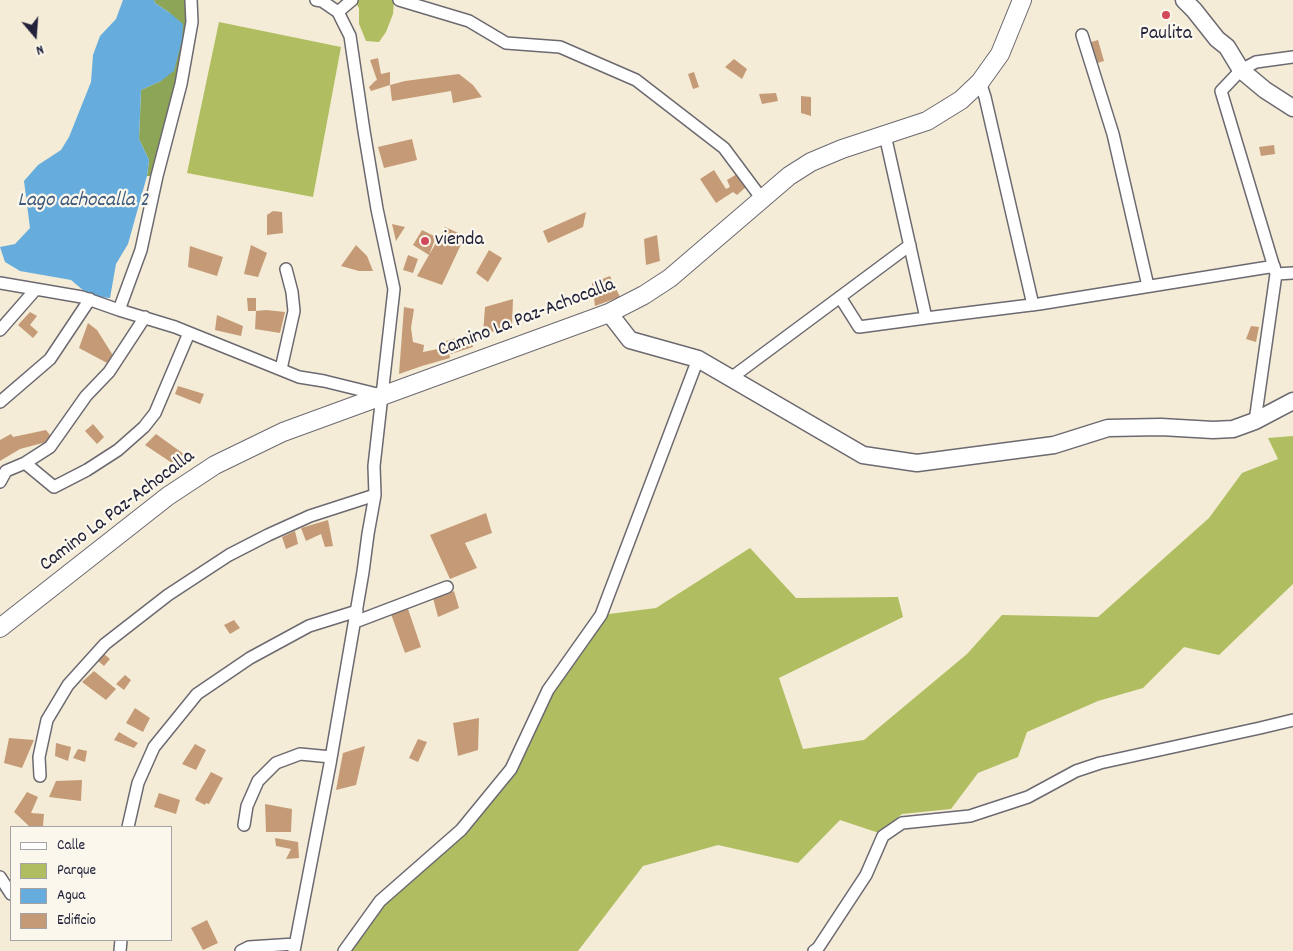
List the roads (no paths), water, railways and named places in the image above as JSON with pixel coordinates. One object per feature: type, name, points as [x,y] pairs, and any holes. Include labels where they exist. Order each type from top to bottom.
[{"type":"main road","name":"Camino La Paz-Achocalla","points":[[0,628],[168,496],[215,465],[283,432],[609,313],[644,295],[670,278],[789,176],[811,162],[842,149],[927,121],[961,100],[980,82],[1000,54],[1022,0]]},
{"type":"main road","points":[[1184,0],[1217,39],[1227,47],[1241,70],[1265,90],[1293,108]]},
{"type":"main road","points":[[609,313],[630,340],[698,359],[863,455],[917,463],[1054,444],[1108,428],[1233,429],[1255,421],[1293,402]]},
{"type":"street","points":[[118,310],[141,250],[157,176],[181,84],[192,22],[191,0]]},
{"type":"street","points":[[241,951],[250,948],[295,948],[364,572],[375,495],[374,466],[394,289],[377,209],[350,36],[338,12],[320,0]]},
{"type":"street","points":[[338,12],[352,0]]},
{"type":"street","points":[[399,0],[469,21],[506,43],[560,47],[636,80],[724,148],[762,199]]},
{"type":"street","points":[[1082,35],[1113,134],[1148,286]]},
{"type":"street","points":[[1276,274],[1221,91],[1241,70],[1256,62],[1293,57]]},
{"type":"street","points":[[980,82],[1033,305]]},
{"type":"street","points":[[885,136],[926,318]]},
{"type":"street","points":[[731,378],[910,245]]},
{"type":"street","points":[[840,297],[859,327],[1033,305],[1274,266],[1276,274],[1255,421]]},
{"type":"street","points":[[281,370],[294,311],[292,292],[286,269]]},
{"type":"street","points":[[1276,274],[1293,273]]},
{"type":"street","points":[[0,283],[82,296],[189,333],[299,377],[382,395]]},
{"type":"street","points":[[0,330],[36,289]]},
{"type":"street","points":[[0,402],[50,359],[90,299]]},
{"type":"street","points":[[0,482],[6,470],[25,463],[50,447],[86,396],[109,372],[145,317]]},
{"type":"street","points":[[25,463],[54,487],[87,470],[118,450],[144,427],[155,414],[189,333]]},
{"type":"street","points":[[344,951],[380,901],[461,830],[511,769],[548,690],[601,615],[698,359]]},
{"type":"street","points":[[40,776],[39,757],[47,720],[68,685],[105,644],[168,595],[229,556],[268,535],[310,516],[375,495]]},
{"type":"street","points":[[128,826],[138,783],[154,747],[197,694],[250,658],[309,626],[356,616],[447,587]]},
{"type":"street","points":[[814,951],[818,948],[866,875],[884,836],[902,823],[970,816],[1028,797],[1076,771],[1100,763],[1293,720]]},
{"type":"street","points":[[244,826],[247,806],[258,781],[276,763],[300,754],[331,756]]},
{"type":"street","points":[[0,876],[10,892]]},
{"type":"water","name":"Lago achocalla 2","points":[[123,0],[154,0],[155,3],[183,24],[182,40],[174,71],[161,81],[141,90],[139,139],[149,160],[147,176],[128,244],[116,264],[110,298],[90,296],[71,280],[20,271],[5,262],[0,247],[15,244],[30,228],[24,181],[38,165],[61,150],[69,137],[91,82],[93,55],[100,36],[116,19]]},
{"type":"place","name":"Paulita","points":[[1166,15]]},
{"type":"place","name":"vienda","points":[[425,241]]}]
